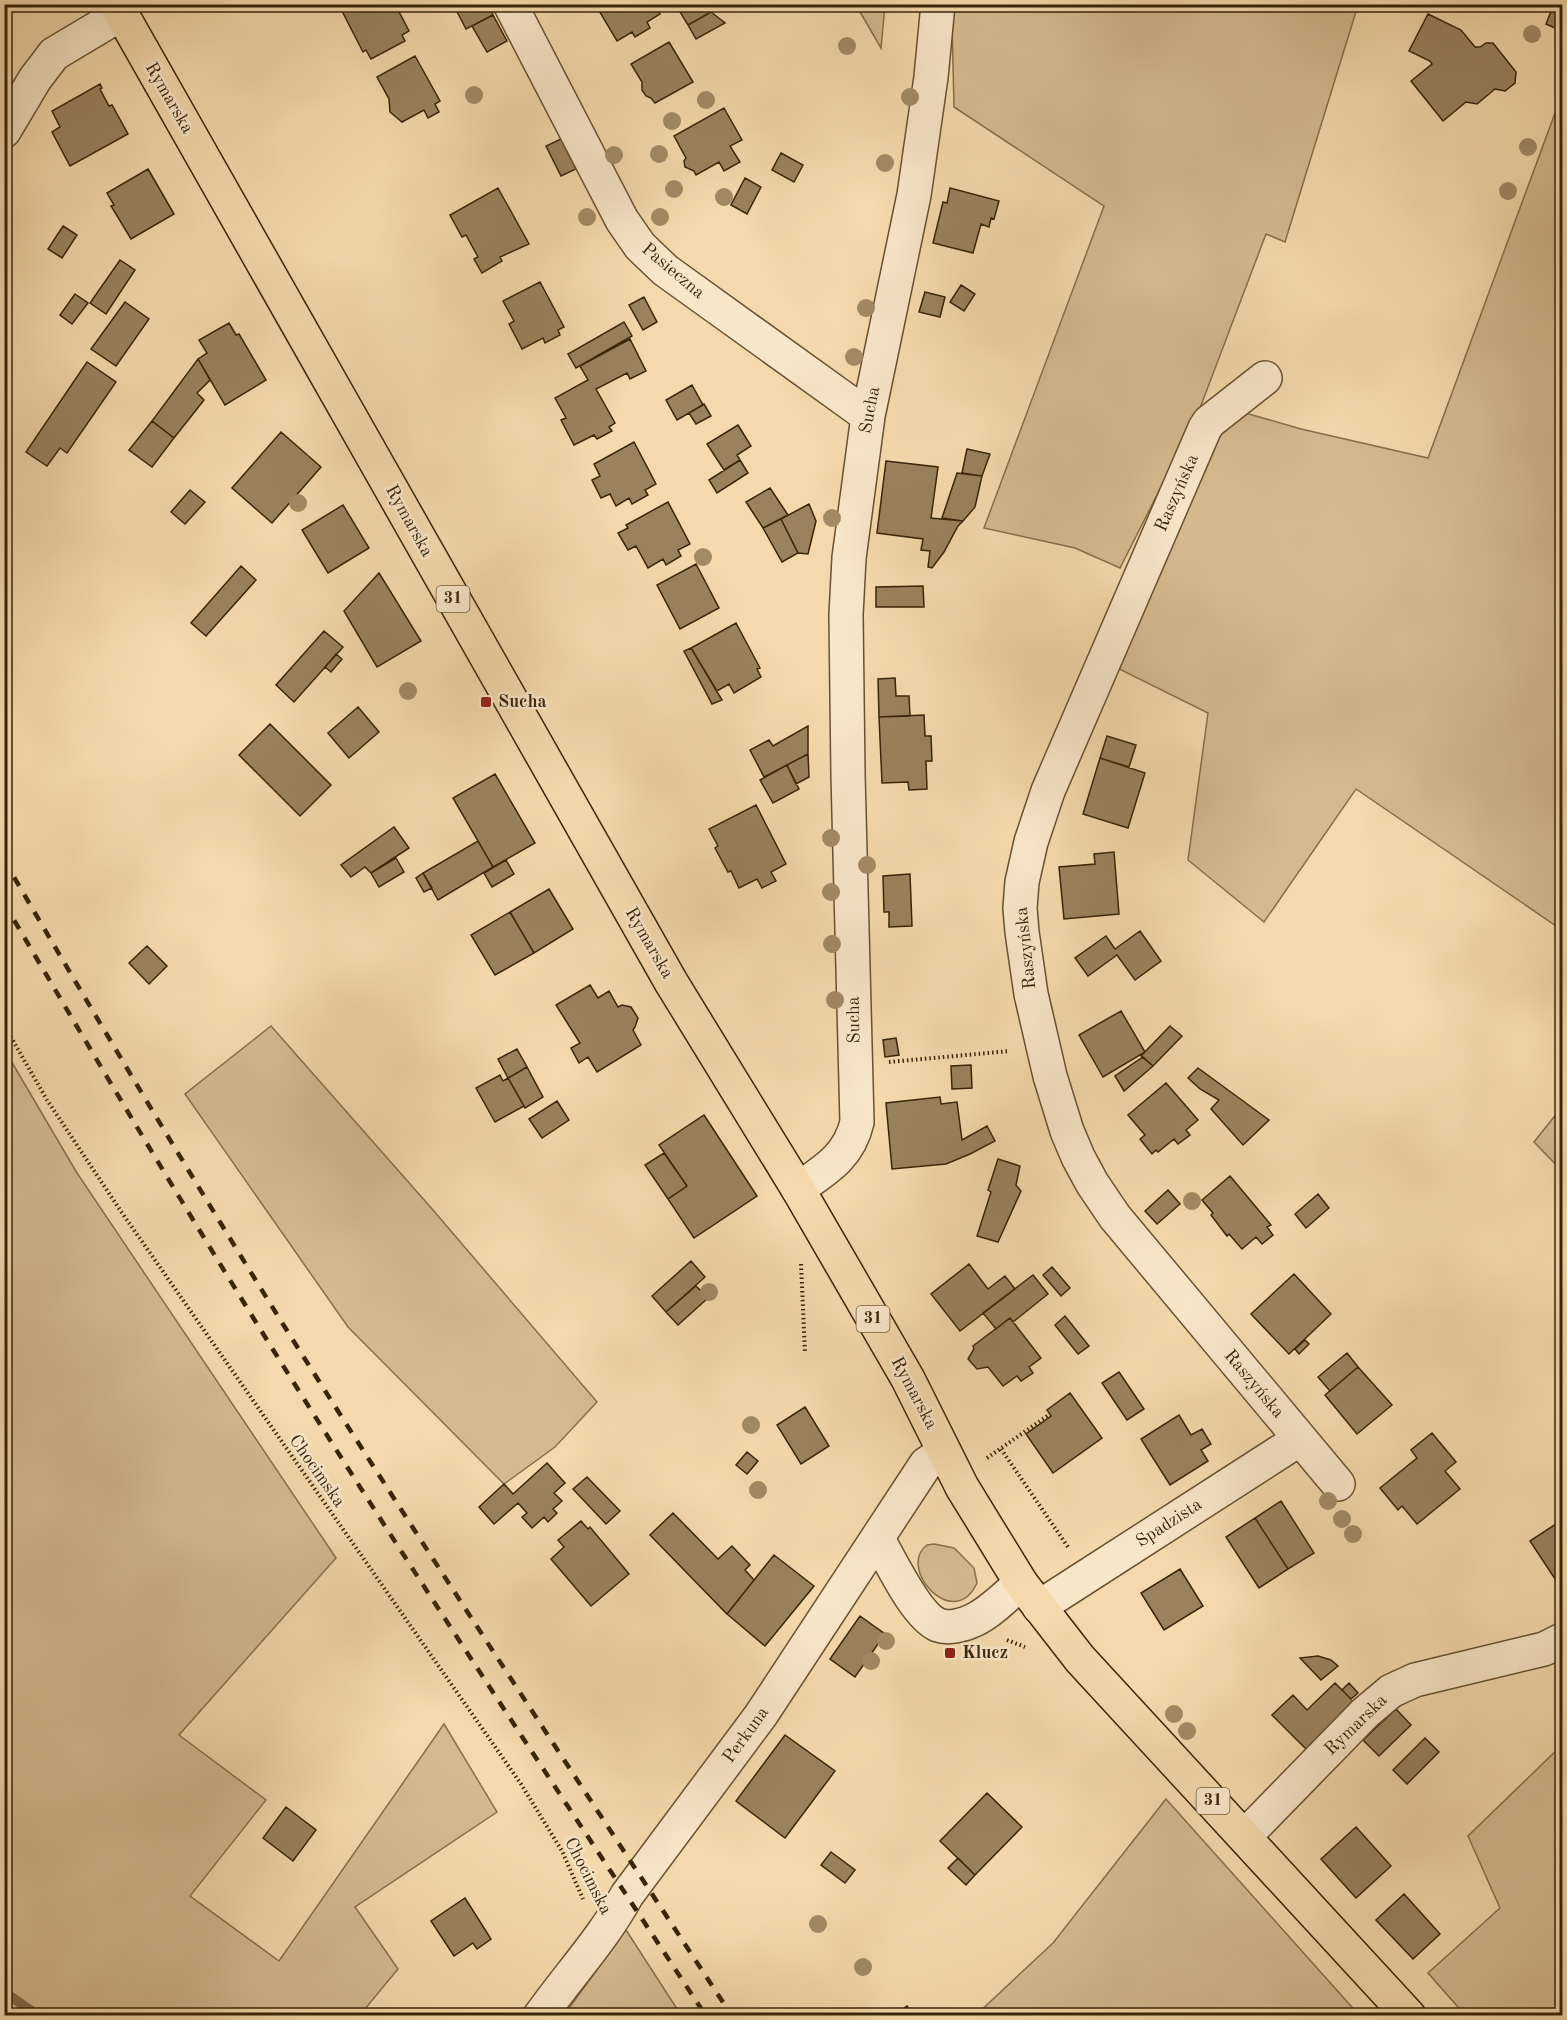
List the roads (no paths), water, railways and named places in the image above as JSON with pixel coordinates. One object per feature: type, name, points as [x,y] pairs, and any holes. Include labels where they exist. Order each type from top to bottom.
[{"type":"main road","name":"Rymarska","points":[[119,9],[671,982],[798,1189],[908,1379],[962,1488],[998,1548],[1030,1595],[1080,1659],[1409,2016]]},
{"type":"street","name":"Pasieczna","points":[[510,4],[622,219],[640,246],[665,270],[868,416]]},
{"type":"street","name":"Sucha","points":[[798,1189],[830,1166],[847,1149],[854,1138],[857,1122],[848,775],[846,615],[849,558],[868,416],[914,195],[931,77],[938,4]]},
{"type":"street","points":[[4,131],[35,79],[54,54],[119,9]]},
{"type":"street","name":"Raszyńska","points":[[1265,378],[1209,422],[1205,428],[1072,732],[1038,818],[1025,863],[1020,908],[1031,994],[1043,1047],[1066,1131],[1092,1183],[1115,1217],[1338,1484]]},
{"type":"street","name":"Spadzista","points":[[878,1539],[926,1617],[939,1625],[950,1627],[961,1625],[1030,1595],[1088,1575],[1300,1439]]},
{"type":"street","name":"Perkuna","points":[[540,2016],[603,1934],[627,1895],[762,1715],[926,1464],[945,1452]]},
{"type":"street","name":"Rymarska","points":[[1245,1836],[1365,1713],[1391,1690],[1415,1680],[1544,1649],[1563,1640]]},
{"type":"waterway","points":[[4,1992],[39,2016]]},
{"type":"railway","points":[[4,860],[146,1100],[291,1337],[732,2016]]},
{"type":"railway","points":[[4,903],[139,1131],[329,1439],[706,2016]]},
{"type":"place","name":"Sucha","points":[[486,702]]},
{"type":"place","name":"Klucz","points":[[950,1653]]}]
